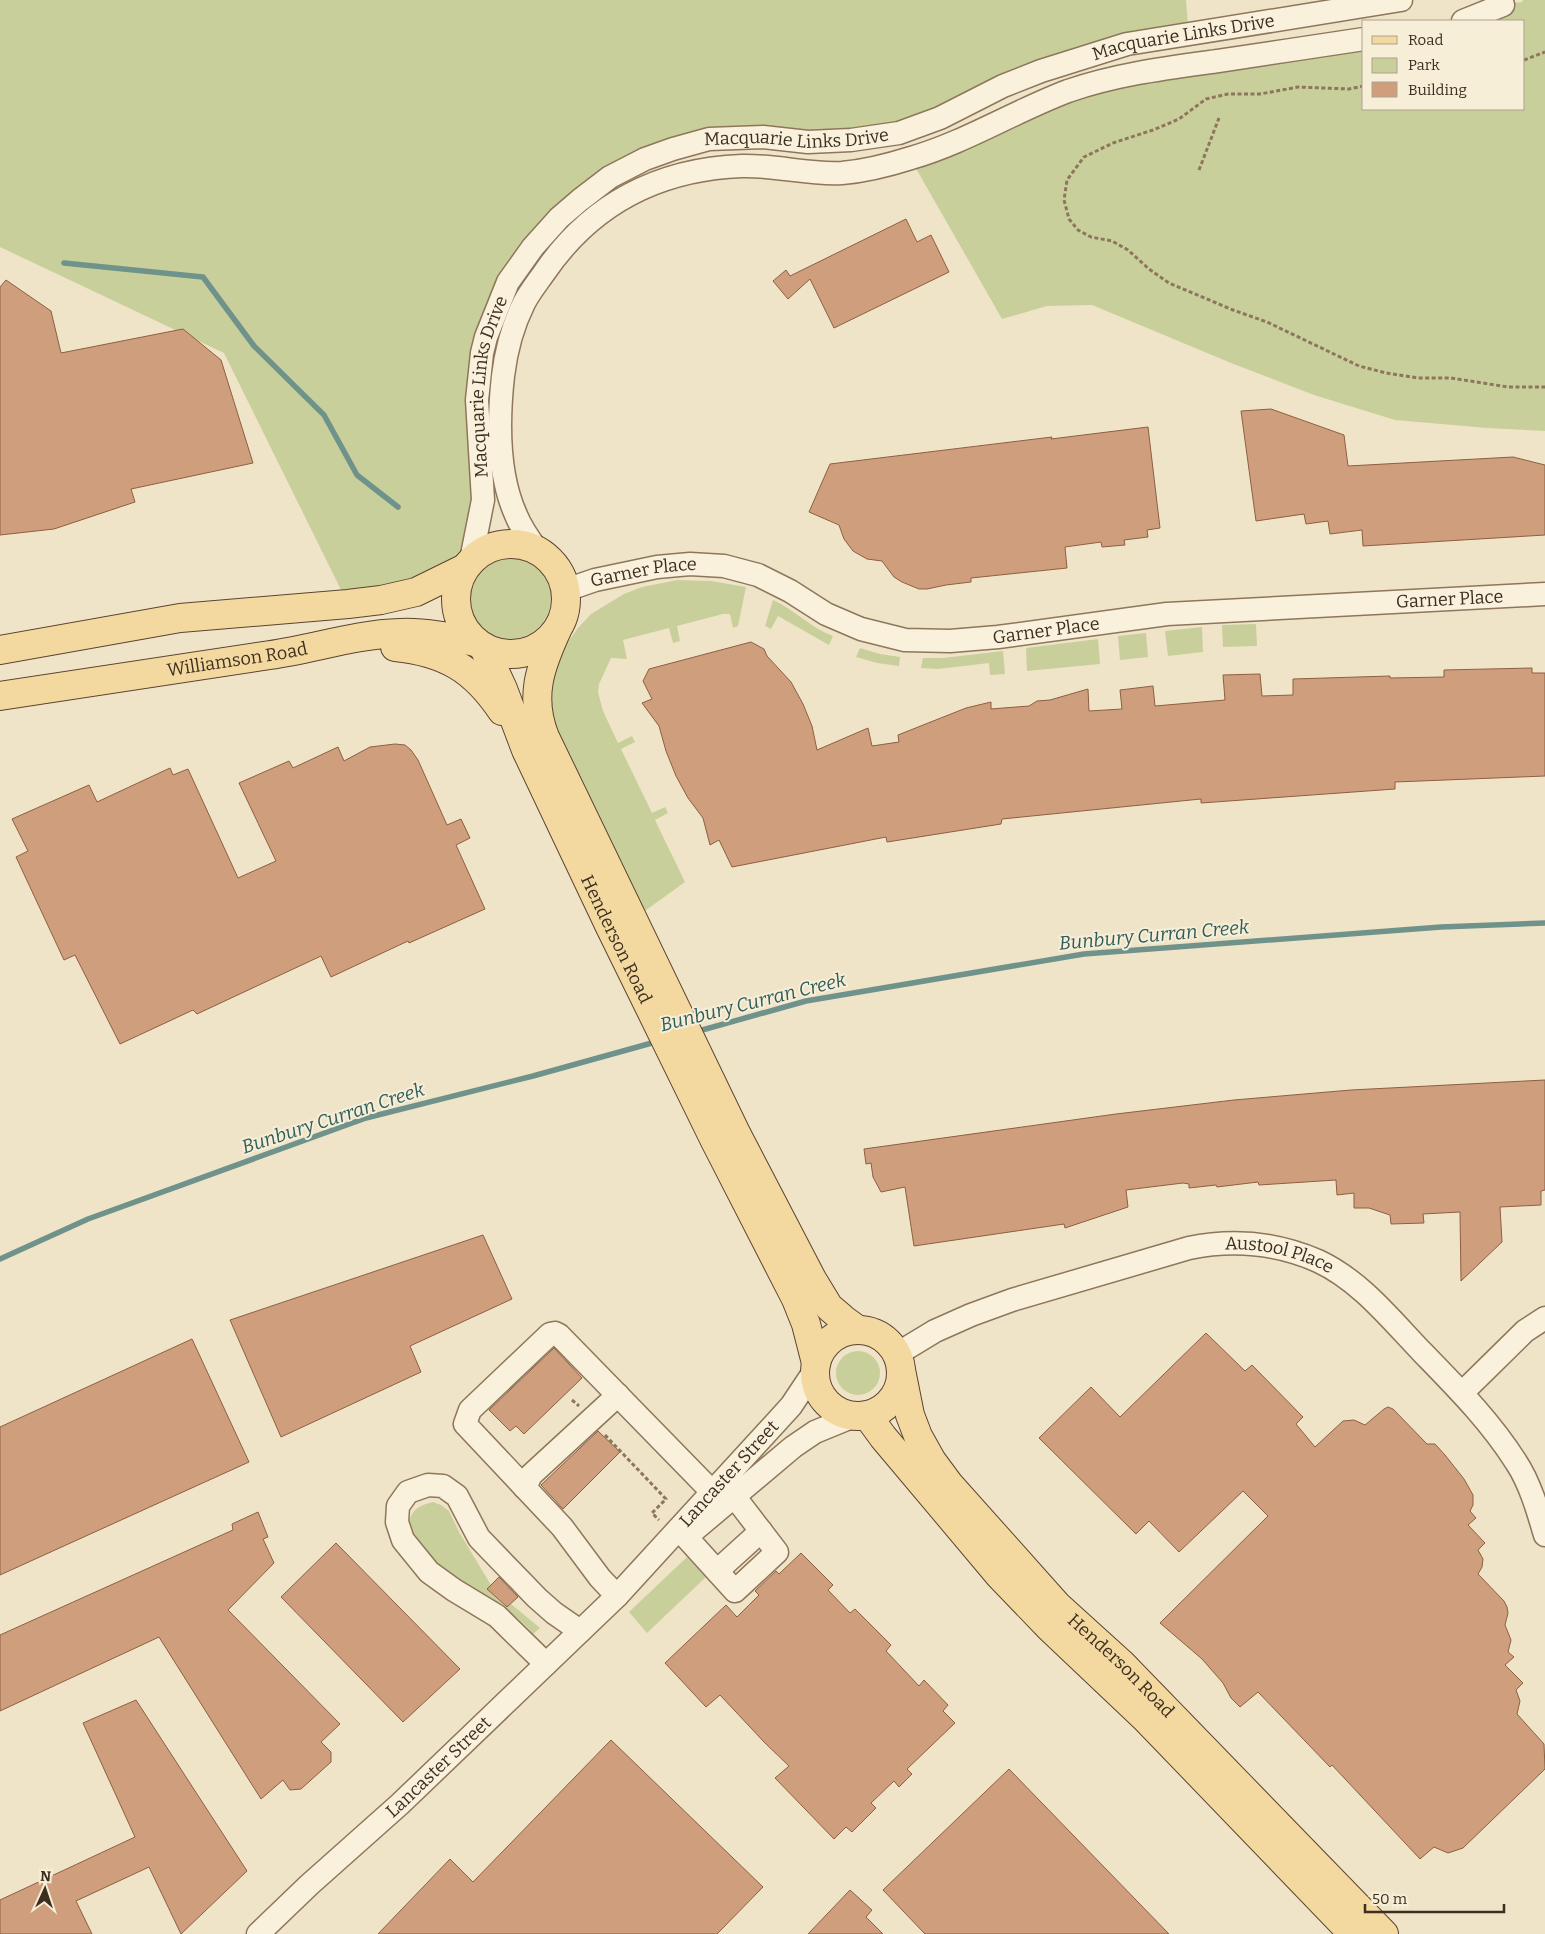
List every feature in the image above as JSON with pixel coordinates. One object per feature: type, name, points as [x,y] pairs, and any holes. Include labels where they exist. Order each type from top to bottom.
[{"type":"main road","points":[[0,650],[180,618],[382,600],[416,592],[468,564],[488,548],[508,544],[528,546],[537,550],[553,563],[561,576],[566,590],[565,611],[557,630],[543,644],[524,653],[503,654],[480,645],[462,626],[456,606],[456,586],[468,564]]},
{"type":"main road","name":"Henderson Road","points":[[557,630],[541,671],[537,692],[540,725],[622,924]]},
{"type":"main road","name":"Williamson Road","points":[[0,696],[174,668],[272,655],[377,635],[400,633],[429,634],[480,645]]},
{"type":"main road","name":"Henderson Road","points":[[480,645],[503,689],[526,750],[622,924],[726,1138],[806,1324],[816,1367]]},
{"type":"main road","points":[[272,655],[370,647],[416,649],[440,656],[460,666],[492,696],[526,750]]},
{"type":"main road","name":"Henderson Road","points":[[726,1138],[819,1292],[829,1306],[858,1330]]},
{"type":"main road","points":[[858,1330],[870,1332],[890,1344],[899,1362],[899,1388],[893,1399],[879,1411],[861,1415],[835,1410],[825,1401],[816,1383],[816,1367],[821,1352],[834,1338],[846,1332],[858,1330]]},
{"type":"main road","name":"Henderson Road","points":[[899,1362],[910,1415],[918,1436],[932,1461],[949,1484],[1057,1605],[1121,1663],[1325,1888],[1353,1934]]},
{"type":"main road","name":"Henderson Road","points":[[861,1415],[883,1437],[999,1575],[1049,1627],[1325,1888],[1384,1934]]},
{"type":"street","name":"Macquarie Links Drive","points":[[468,564],[483,500],[476,400],[480,365],[486,337],[508,282],[533,247],[559,218],[610,177],[645,159],[709,139],[763,137],[808,142],[851,140],[899,133],[940,118],[1003,86],[1042,70],[1127,44],[1401,0]]},
{"type":"street","points":[[1467,20],[1505,2]]},
{"type":"street","name":"Macquarie Links Drive","points":[[537,550],[522,529],[514,512],[508,492],[502,455],[500,420],[506,358],[524,302],[558,252],[581,229],[612,204],[667,178],[705,170],[744,166],[841,173],[876,168],[913,158],[954,143],[1068,91],[1118,76],[1362,39]]},
{"type":"street","name":"Garner Place","points":[[566,590],[595,580],[657,567],[690,564],[724,566],[758,575],[790,591],[826,614],[861,629],[906,640],[950,641],[998,637],[1167,614],[1545,594]]},
{"type":"street","name":"Austool Place","points":[[899,1362],[934,1331],[1012,1300],[1189,1248],[1208,1244],[1255,1244],[1297,1253],[1320,1262],[1361,1289],[1462,1393],[1491,1426],[1517,1463],[1530,1492],[1545,1535]]},
{"type":"street","points":[[1462,1393],[1525,1331],[1545,1318]]},
{"type":"street","points":[[617,1596],[600,1578],[528,1482],[467,1418],[550,1334],[555,1333],[723,1497],[761,1531],[777,1552],[734,1591],[686,1537]]},
{"type":"street","name":"Lancaster Street","points":[[617,1596],[686,1537],[723,1497],[791,1406],[816,1367]]},
{"type":"street","points":[[528,1482],[618,1396]]},
{"type":"street","name":"Lancaster Street","points":[[258,1934],[309,1885],[400,1804],[723,1497],[815,1432],[861,1415]]},
{"type":"street","points":[[546,1664],[497,1616],[454,1590],[430,1572],[403,1540],[397,1522],[398,1506],[408,1492],[428,1484],[443,1486],[457,1496],[478,1538],[537,1598],[554,1613],[580,1631]]},
{"type":"path","points":[[1525,60],[1545,52]]},
{"type":"path","points":[[1362,86],[1349,89],[1298,87],[1260,94],[1228,94],[1206,99],[1180,119],[1113,143],[1084,157],[1067,180],[1064,200],[1069,219],[1078,230],[1091,237],[1112,241],[1128,250],[1149,269],[1169,283],[1267,322],[1359,366],[1418,378],[1451,378],[1508,387],[1545,387]]},
{"type":"path","points":[[1199,170],[1219,118]]},
{"type":"path","points":[[572,1400],[666,1499],[652,1513],[660,1521]]},
{"type":"green space","points":[[0,0],[1186,0],[1188,25],[912,129],[712,139],[580,200],[494,314],[471,560],[348,604],[224,353],[0,247]]},
{"type":"green space","points":[[1523,0],[1545,0],[1545,431],[1395,420],[1314,395],[1231,363],[1092,305],[1047,306],[1002,319],[910,158],[1048,101],[1362,40],[1362,110],[1525,110],[1525,20],[1459,20],[1504,4],[1522,2]]},
{"type":"green space","points":[[510,557],[526,561],[539,569],[547,582],[551,598],[547,614],[539,627],[526,635],[510,639],[494,635],[481,627],[473,614],[469,598],[473,582],[481,569],[494,561]]},
{"type":"green space","points":[[677,580],[711,581],[746,587],[738,626],[733,628],[730,614],[723,614],[677,626],[680,641],[673,643],[669,628],[623,640],[627,659],[611,658],[599,684],[598,692],[603,711],[618,743],[632,736],[635,742],[621,749],[652,813],[665,807],[668,813],[655,820],[685,882],[642,913],[552,726],[548,689],[559,658],[568,642],[591,614],[624,594],[642,587]]},
{"type":"green space","points":[[773,600],[825,633],[833,636],[829,645],[778,616],[771,629],[765,626]]},
{"type":"green space","points":[[1256,624],[1257,646],[1223,647],[1222,625]]},
{"type":"green space","points":[[1202,627],[1203,652],[1168,656],[1165,631]]},
{"type":"green space","points":[[1146,633],[1148,657],[1120,660],[1118,636]]},
{"type":"green space","points":[[1098,639],[1100,664],[1027,671],[1026,648]]},
{"type":"green space","points":[[860,648],[900,657],[899,666],[877,663],[856,657]]},
{"type":"green space","points":[[1003,651],[1005,674],[990,675],[989,663],[938,669],[921,668],[923,658],[943,658]]},
{"type":"green space","points":[[854,1351],[862,1351],[874,1357],[880,1373],[874,1389],[862,1395],[854,1395],[842,1389],[836,1377],[836,1369],[842,1357]]},
{"type":"green space","points":[[433,1502],[449,1511],[459,1532],[491,1585],[487,1589],[506,1608],[511,1604],[540,1628],[533,1634],[525,1624],[505,1609],[450,1578],[434,1564],[410,1536],[409,1523],[412,1513],[420,1506]]},
{"type":"green space","points":[[687,1557],[706,1577],[647,1633],[629,1612]]},
{"type":"building","points":[[906,219],[917,242],[931,235],[949,272],[834,328],[810,279],[788,299],[773,281],[786,270],[790,276]]},
{"type":"building","points":[[6,280],[51,311],[61,353],[183,329],[221,360],[253,463],[131,489],[135,502],[54,529],[0,535],[0,287]]},
{"type":"building","points":[[1271,409],[1344,435],[1348,466],[1513,457],[1545,465],[1545,535],[1363,546],[1362,530],[1330,534],[1328,521],[1306,524],[1304,514],[1256,521],[1241,411]]},
{"type":"building","points":[[1148,427],[1160,528],[1147,530],[1148,537],[1124,540],[1125,545],[1102,547],[1101,542],[1065,547],[1067,568],[971,578],[971,582],[919,589],[894,577],[882,561],[867,559],[853,551],[844,539],[839,525],[809,512],[830,464]]},
{"type":"building","points":[[751,642],[764,649],[767,656],[791,682],[812,726],[817,750],[868,728],[872,746],[899,742],[898,735],[966,708],[991,702],[991,709],[1029,706],[1037,701],[1050,700],[1088,689],[1089,711],[1122,709],[1120,690],[1153,686],[1155,706],[1225,700],[1223,675],[1260,674],[1262,696],[1293,695],[1293,679],[1390,676],[1390,678],[1444,677],[1444,670],[1532,668],[1532,673],[1545,673],[1545,776],[1395,782],[1395,789],[1201,803],[1201,799],[1002,819],[1001,824],[887,842],[886,837],[732,867],[719,840],[710,845],[703,818],[688,798],[676,776],[659,726],[642,703],[652,699],[643,681],[649,669]]},
{"type":"building","points":[[395,744],[405,745],[418,760],[447,825],[461,819],[470,838],[456,845],[485,909],[409,943],[408,941],[331,977],[321,956],[197,1014],[193,1010],[120,1044],[75,955],[64,960],[16,857],[28,851],[12,819],[89,785],[97,802],[170,768],[173,775],[188,769],[238,878],[276,861],[239,783],[289,761],[293,768],[338,747],[344,761],[370,747]]},
{"type":"building","points":[[1545,1080],[1545,1190],[1541,1191],[1541,1205],[1500,1207],[1502,1242],[1461,1281],[1460,1212],[1423,1214],[1424,1223],[1391,1224],[1390,1215],[1369,1208],[1354,1208],[1354,1193],[1337,1195],[1336,1180],[1259,1185],[1258,1182],[1189,1188],[1189,1184],[1183,1183],[1126,1190],[1128,1207],[1065,1228],[1064,1224],[914,1246],[905,1187],[881,1192],[873,1177],[871,1163],[866,1164],[864,1149],[1116,1114],[1234,1100],[1351,1090]]},
{"type":"building","points":[[483,1235],[512,1299],[410,1346],[421,1372],[281,1437],[230,1320]]},
{"type":"building","points":[[1206,1333],[1245,1371],[1252,1365],[1303,1417],[1296,1424],[1315,1447],[1343,1421],[1354,1420],[1365,1425],[1388,1407],[1393,1409],[1427,1444],[1435,1444],[1464,1479],[1473,1495],[1473,1505],[1470,1511],[1476,1518],[1468,1525],[1485,1543],[1478,1550],[1483,1559],[1482,1567],[1478,1574],[1504,1601],[1507,1607],[1508,1613],[1505,1625],[1511,1640],[1508,1652],[1514,1657],[1505,1665],[1523,1683],[1516,1690],[1520,1701],[1517,1714],[1544,1744],[1545,1769],[1463,1848],[1448,1853],[1434,1847],[1420,1859],[1332,1765],[1330,1767],[1258,1692],[1240,1707],[1231,1698],[1223,1683],[1202,1659],[1160,1623],[1268,1516],[1243,1491],[1179,1552],[1149,1521],[1136,1534],[1039,1438],[1091,1387],[1120,1417]]},
{"type":"building","points":[[192,1339],[249,1462],[0,1575],[0,1427]]},
{"type":"building","points":[[554,1348],[582,1378],[524,1434],[516,1426],[510,1431],[489,1410]]},
{"type":"building","points":[[598,1431],[620,1452],[563,1509],[541,1485]]},
{"type":"building","points":[[258,1512],[268,1537],[263,1539],[274,1563],[228,1610],[340,1724],[321,1742],[331,1752],[331,1762],[301,1789],[290,1790],[283,1780],[261,1799],[159,1637],[0,1711],[0,1635],[233,1530],[232,1524]]},
{"type":"building","points":[[336,1543],[460,1669],[403,1722],[281,1597]]},
{"type":"building","points":[[801,1553],[833,1585],[828,1590],[850,1613],[855,1609],[891,1645],[886,1651],[919,1686],[924,1680],[948,1705],[943,1711],[955,1723],[907,1769],[912,1774],[899,1787],[894,1781],[871,1803],[876,1808],[852,1832],[846,1827],[834,1839],[775,1778],[789,1766],[720,1695],[706,1707],[665,1663],[726,1605],[737,1617],[759,1595],[755,1591],[776,1571],[779,1574]]},
{"type":"building","points":[[499,1577],[518,1597],[507,1607],[487,1589]]},
{"type":"building","points":[[136,1700],[247,1871],[181,1934],[149,1867],[76,1901],[92,1934],[0,1934],[0,1900],[135,1837],[83,1723]]},
{"type":"building","points":[[611,1740],[763,1887],[717,1934],[378,1934],[450,1859],[473,1882]]},
{"type":"building","points":[[1009,1769],[1169,1934],[925,1934],[883,1890]]},
{"type":"building","points":[[850,1890],[872,1910],[866,1917],[883,1934],[808,1934]]},
{"type":"waterway","points":[[64,263],[203,277],[254,346],[324,415],[357,475],[398,507]]},
{"type":"waterway","name":"Bunbury Curran Creek","points":[[695,1032],[806,1001],[1084,954],[1441,927],[1545,923]]},
{"type":"waterway","name":"Bunbury Curran Creek","points":[[0,1259],[88,1219],[366,1118],[533,1076],[659,1041]]}]
